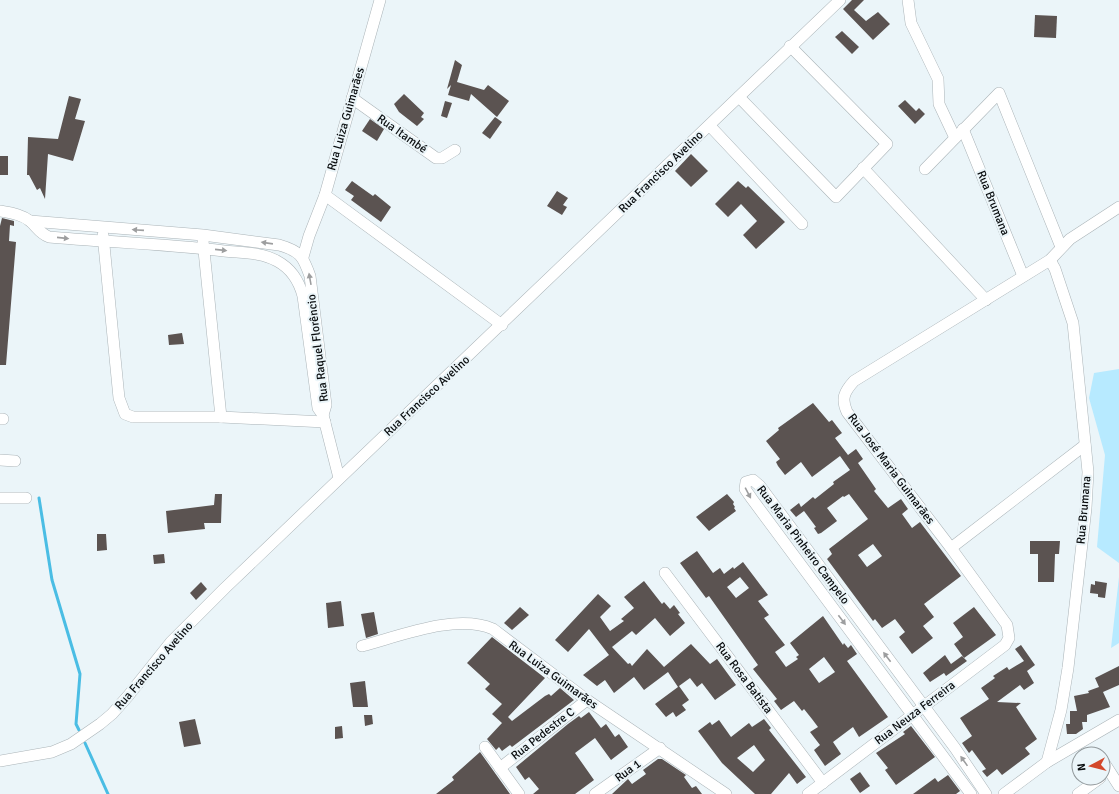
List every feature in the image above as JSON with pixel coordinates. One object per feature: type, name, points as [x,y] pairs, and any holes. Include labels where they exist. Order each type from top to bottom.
[{"type":"street","name":"Rua Luiza Guimarães","points":[[303,257],[308,236],[325,195],[380,0]]},
{"type":"street","name":"Rua Francisco Avelino","points":[[0,760],[52,752],[71,744],[112,714],[171,642],[339,478],[502,325],[710,126],[790,46],[840,0]]},
{"type":"street","points":[[908,0],[911,23],[938,79],[939,104],[955,138]]},
{"type":"street","points":[[739,97],[836,197],[888,144],[790,46]]},
{"type":"street","points":[[925,169],[999,93],[1061,247]]},
{"type":"street","name":"Rua Itambé","points":[[352,98],[436,158],[442,158],[455,150]]},
{"type":"street","points":[[710,126],[802,224]]},
{"type":"street","name":"Rua Brumana","points":[[963,129],[1023,276]]},
{"type":"street","points":[[864,168],[986,300]]},
{"type":"street","points":[[325,195],[502,325]]},
{"type":"street","name":"Rua José Maria Guimarães","points":[[1007,625],[951,548],[847,412],[843,400],[844,393],[854,381],[1050,260],[1061,247],[1083,229],[1119,207]]},
{"type":"street","name":"Rua Raquel Florêncio","points":[[0,211],[18,214],[30,221],[37,230],[49,237],[203,248],[259,255],[276,261],[294,274],[300,284],[303,296],[318,408],[324,418]]},
{"type":"street","name":"Rua Raquel Florêncio","points":[[30,221],[203,235],[279,245],[290,248],[303,257],[310,276],[326,405],[324,418]]},
{"type":"street","points":[[103,228],[119,398],[125,414],[133,417],[324,418],[339,478]]},
{"type":"street","points":[[203,235],[203,248],[220,417]]},
{"type":"street","points":[[276,261],[290,248],[308,236]]},
{"type":"street","name":"Rua Brumana","points":[[1047,762],[1061,710],[1068,668],[1086,508],[1088,472],[1073,323],[1055,269],[1050,260]]},
{"type":"street","points":[[951,548],[1085,445]]},
{"type":"street","points":[[0,460],[15,461]]},
{"type":"street","name":"Rua Maria Pinheiro Campelo","points":[[971,794],[747,492],[746,482],[753,480],[760,486],[955,748],[986,794]]},
{"type":"street","points":[[0,498],[26,498]]},
{"type":"street","name":"Rua Rosa Batista","points":[[665,573],[823,783]]},
{"type":"street","points":[[826,599],[837,591]]},
{"type":"street","name":"Rua Luiza Guimarães","points":[[362,646],[439,627],[471,623],[483,625],[493,629],[587,700],[726,794]]},
{"type":"street","name":"Rua Neuza Ferreira","points":[[808,794],[1005,645],[1009,638],[1007,625]]},
{"type":"street","name":"Rua Pedestre C","points":[[500,768],[587,700]]},
{"type":"street","points":[[1004,794],[1047,762],[1119,720]]},
{"type":"street","points":[[485,747],[519,794]]},
{"type":"street","name":"Rua 1","points":[[596,794],[660,748]]},
{"type":"street","points":[[1111,771],[1119,786]]},
{"type":"street","points":[[1078,794],[1089,786]]},
{"type":"shaded area","points":[[1119,369],[1119,563],[1097,547],[1105,455],[1089,398],[1094,373]]},
{"type":"shaded area","points":[[1119,577],[1119,643],[1111,648]]},
{"type":"building","points":[[852,0],[864,0],[854,10],[866,21],[878,12],[890,24],[873,40],[843,9]]},
{"type":"building","points":[[1035,15],[1057,16],[1056,38],[1034,37]]},
{"type":"building","points":[[842,31],[859,47],[852,54],[835,37]]},
{"type":"building","points":[[455,60],[462,65],[457,82],[484,90],[488,85],[509,101],[497,117],[471,94],[469,101],[448,95],[451,85],[447,89]]},
{"type":"building","points":[[404,94],[424,113],[421,117],[424,119],[417,126],[399,112],[394,104]]},
{"type":"building","points":[[69,96],[81,99],[75,119],[85,121],[73,161],[48,154],[45,199],[40,188],[37,190],[29,175],[27,175],[28,137],[58,139]]},
{"type":"building","points":[[905,100],[916,111],[919,108],[925,114],[915,124],[898,106]]},
{"type":"building","points":[[445,101],[452,103],[447,118],[441,116]]},
{"type":"building","points":[[495,117],[502,122],[490,139],[482,133]]},
{"type":"building","points":[[370,119],[384,129],[377,141],[362,131]]},
{"type":"building","points":[[691,154],[708,171],[691,187],[675,171]]},
{"type":"building","points":[[0,156],[8,156],[8,175],[0,175]]},
{"type":"building","points":[[352,181],[373,196],[375,194],[391,207],[381,222],[351,200],[354,196],[345,190]]},
{"type":"building","points":[[738,181],[746,188],[748,186],[785,222],[756,249],[743,235],[757,221],[741,204],[728,217],[715,204]]},
{"type":"building","points":[[557,191],[568,198],[563,205],[567,207],[562,215],[547,206]]},
{"type":"building","points":[[2,218],[14,221],[14,226],[10,225],[9,241],[16,242],[6,365],[0,365],[0,226]]},
{"type":"building","points":[[182,333],[184,344],[169,345],[168,335]]},
{"type":"building","points":[[813,403],[829,422],[832,420],[842,433],[835,438],[848,455],[856,449],[863,459],[858,463],[876,489],[874,491],[888,508],[901,499],[908,509],[902,514],[912,528],[920,522],[961,576],[924,604],[934,617],[923,626],[933,638],[912,654],[899,637],[905,632],[895,619],[882,628],[875,619],[873,621],[827,559],[832,554],[829,549],[868,519],[849,494],[844,497],[843,496],[827,508],[837,521],[818,534],[814,528],[816,527],[804,511],[796,517],[790,510],[799,503],[801,507],[813,497],[815,499],[834,484],[833,482],[850,470],[840,456],[812,477],[801,462],[785,475],[776,462],[780,459],[766,441],[779,430],[778,428]],"holes":[[[873,544],[882,556],[867,567],[858,555]]]},
{"type":"building","points":[[215,494],[222,494],[221,523],[204,523],[205,529],[168,533],[166,511],[214,505]]},
{"type":"building","points":[[727,494],[734,502],[733,504],[736,511],[709,531],[696,517]]},
{"type":"building","points":[[97,534],[106,534],[107,550],[97,551]]},
{"type":"building","points":[[1030,541],[1060,541],[1059,554],[1055,554],[1054,582],[1038,582],[1038,554],[1030,554]]},
{"type":"building","points":[[697,551],[713,573],[720,568],[724,574],[743,562],[768,595],[758,601],[769,615],[764,618],[785,645],[775,652],[786,667],[798,659],[796,657],[799,655],[790,643],[823,616],[843,645],[844,643],[848,648],[851,645],[857,654],[847,661],[888,717],[859,737],[853,727],[833,742],[841,754],[825,766],[814,750],[820,745],[810,732],[818,727],[804,709],[802,711],[794,701],[781,710],[774,701],[777,699],[753,669],[758,665],[709,596],[706,598],[680,563]],"holes":[[[740,577],[749,588],[736,598],[727,587]],[[824,657],[835,672],[819,683],[809,669]]]},
{"type":"building","points":[[164,554],[165,563],[154,564],[153,555]]},
{"type":"building","points":[[644,581],[662,604],[664,602],[670,609],[674,605],[680,613],[678,614],[685,623],[670,636],[655,618],[636,635],[632,631],[612,647],[628,664],[630,663],[632,666],[647,649],[664,667],[691,644],[710,664],[717,659],[736,685],[715,700],[702,683],[697,687],[690,678],[679,686],[689,700],[682,705],[686,710],[676,717],[673,712],[666,717],[655,704],[678,687],[668,672],[644,690],[634,677],[614,693],[605,680],[597,686],[583,675],[609,655],[589,629],[568,652],[555,640],[598,594],[611,606],[600,617],[610,631],[624,621],[621,619],[634,608],[624,597]]},
{"type":"building","points":[[1095,581],[1107,583],[1105,598],[1098,597],[1098,594],[1090,593],[1091,584],[1095,585]]},
{"type":"building","points":[[201,582],[207,589],[196,600],[190,593]]},
{"type":"building","points":[[341,601],[344,626],[328,628],[326,603]]},
{"type":"building","points":[[520,607],[529,615],[512,630],[504,623]]},
{"type":"building","points":[[974,607],[996,635],[964,658],[954,644],[963,637],[953,623]]},
{"type":"building","points":[[374,612],[378,634],[366,638],[361,614]]},
{"type":"building","points":[[492,637],[545,678],[508,717],[512,721],[545,696],[549,694],[551,696],[560,688],[574,700],[512,747],[510,745],[502,751],[499,747],[496,750],[487,739],[502,723],[492,714],[502,704],[485,689],[490,684],[467,663]]},
{"type":"building","points":[[1021,645],[1035,665],[1027,671],[1034,683],[1024,690],[1020,685],[997,702],[1021,703],[1016,707],[1037,739],[1025,748],[1030,754],[1002,775],[997,769],[987,777],[982,771],[986,769],[972,750],[969,753],[962,743],[972,736],[960,718],[989,699],[981,688],[995,678],[993,676],[1007,667],[1009,670],[1024,661],[1015,649]]},
{"type":"building","points":[[945,655],[951,664],[962,656],[967,661],[946,676],[944,673],[930,682],[923,673]]},
{"type":"building","points":[[1119,666],[1119,685],[1103,692],[1110,707],[1087,715],[1087,722],[1082,722],[1083,729],[1076,734],[1067,734],[1066,724],[1070,724],[1070,711],[1077,711],[1074,696],[1089,693],[1088,691],[1099,687],[1095,678]]},
{"type":"building","points":[[365,681],[368,707],[353,707],[350,683]]},
{"type":"building","points":[[589,712],[601,728],[606,724],[615,737],[619,734],[628,747],[611,760],[595,738],[575,753],[594,780],[575,794],[533,794],[539,789],[529,777],[525,780],[516,767],[568,724],[579,716],[581,718]]},
{"type":"building","points":[[364,715],[372,715],[373,724],[365,726]]},
{"type":"building","points":[[195,719],[201,744],[184,747],[179,722]]},
{"type":"building","points":[[764,719],[771,728],[769,730],[806,777],[797,784],[789,773],[771,794],[755,794],[722,763],[698,731],[710,722],[712,725],[719,720],[731,737],[749,723],[752,727]],"holes":[[[754,745],[765,760],[753,772],[737,758]]]},
{"type":"building","points":[[342,726],[343,738],[335,739],[335,727]]},
{"type":"building","points":[[911,726],[935,757],[896,785],[885,770],[888,768],[876,753],[905,734],[903,732]]},
{"type":"building","points":[[480,752],[510,794],[436,794],[454,780],[452,777]]},
{"type":"building","points":[[658,759],[662,759],[686,775],[684,777],[692,788],[696,786],[702,794],[612,794],[628,779],[632,784],[646,774],[643,770]]},
{"type":"building","points":[[860,772],[870,786],[860,793],[850,779]]},
{"type":"building","points":[[948,775],[960,791],[956,794],[913,794],[935,778],[938,782]]},
{"type":"waterway","points":[[39,498],[52,580],[80,674],[76,724],[79,730]]},
{"type":"waterway","points":[[85,743],[108,794]]}]
